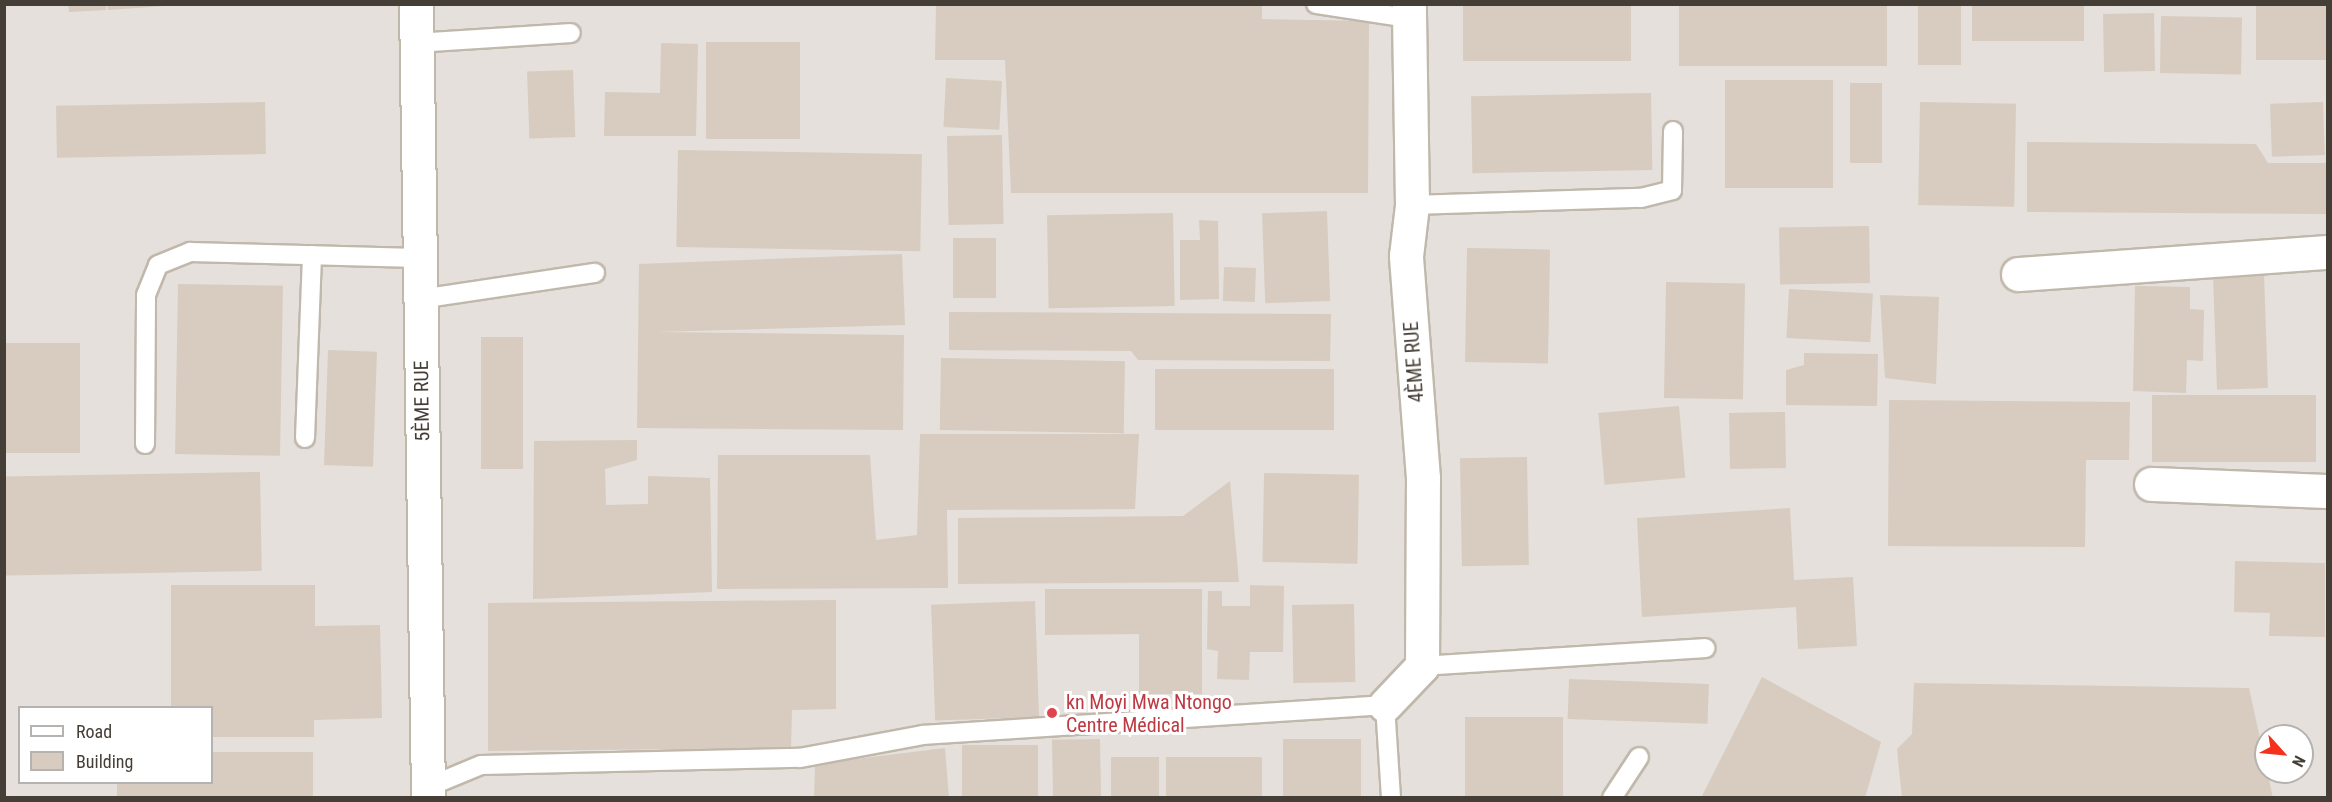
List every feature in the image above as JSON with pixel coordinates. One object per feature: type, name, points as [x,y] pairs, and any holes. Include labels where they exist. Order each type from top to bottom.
[{"type":"street","name":"5ÈME RUE","points":[[416,4],[418,258],[428,792]]},
{"type":"street","name":"4ÈME RUE","points":[[1408,11],[1412,205],[1406,256],[1423,478],[1422,666]]},
{"type":"street","points":[[2018,274],[2328,252]]},
{"type":"street","points":[[2151,484],[2328,491]]},
{"type":"street","points":[[1384,705],[1422,666]]},
{"type":"lane","points":[[1316,4],[1408,11]]},
{"type":"lane","points":[[416,43],[571,33]]},
{"type":"lane","points":[[1412,205],[1641,198],[1672,190],[1673,131]]},
{"type":"lane","points":[[145,444],[146,295],[158,265],[190,252],[418,258]]},
{"type":"lane","points":[[305,438],[312,255]]},
{"type":"lane","points":[[420,299],[595,273]]},
{"type":"lane","points":[[1422,666],[1705,648]]},
{"type":"lane","points":[[428,792],[481,765],[800,758],[924,735],[1384,705],[1391,798]]},
{"type":"lane","points":[[1612,798],[1639,757]]},
{"type":"shaded area","points":[[5,5],[2327,5],[2327,797],[5,798]]},
{"type":"building","points":[[68,4],[106,4],[106,10],[69,12]]},
{"type":"building","points":[[107,4],[164,4],[164,6],[108,10]]},
{"type":"building","points":[[1463,4],[1631,4],[1631,61],[1463,61]]},
{"type":"building","points":[[1679,4],[1887,4],[1887,66],[1679,66]]},
{"type":"building","points":[[1918,4],[1961,4],[1961,65],[1918,65]]},
{"type":"building","points":[[1972,4],[2084,4],[2084,41],[1972,41]]},
{"type":"building","points":[[2256,4],[2327,4],[2327,60],[2256,60]]},
{"type":"building","points":[[936,5],[1262,5],[1262,19],[1369,21],[1368,193],[1011,193],[1005,60],[935,60]]},
{"type":"building","points":[[2154,13],[2155,71],[2104,72],[2103,14]]},
{"type":"building","points":[[2161,16],[2242,17],[2241,74],[2160,73]]},
{"type":"building","points":[[706,42],[800,42],[800,139],[706,139]]},
{"type":"building","points":[[661,43],[698,44],[696,136],[604,136],[605,92],[660,93]]},
{"type":"building","points":[[573,70],[575,137],[529,139],[527,72]]},
{"type":"building","points":[[946,78],[1002,81],[999,130],[943,127]]},
{"type":"building","points":[[1725,80],[1833,80],[1833,188],[1725,188]]},
{"type":"building","points":[[1850,83],[1882,83],[1882,163],[1850,163]]},
{"type":"building","points":[[1651,93],[1652,170],[1472,173],[1471,96]]},
{"type":"building","points":[[265,102],[266,154],[57,158],[56,106]]},
{"type":"building","points":[[1920,102],[2016,104],[2014,207],[1918,205]]},
{"type":"building","points":[[2323,102],[2325,155],[2272,157],[2270,104]]},
{"type":"building","points":[[1002,135],[1004,224],[949,225],[947,136]]},
{"type":"building","points":[[2027,142],[2256,144],[2268,163],[2328,163],[2328,214],[2027,212]]},
{"type":"building","points":[[678,150],[922,154],[920,251],[676,247]]},
{"type":"building","points":[[1327,211],[1330,301],[1265,303],[1262,213]]},
{"type":"building","points":[[1173,213],[1175,306],[1049,308],[1047,215]]},
{"type":"building","points":[[1199,220],[1218,221],[1219,299],[1180,300],[1180,240],[1200,240]]},
{"type":"building","points":[[1869,226],[1870,283],[1780,285],[1779,228]]},
{"type":"building","points":[[953,238],[996,238],[996,298],[953,298]]},
{"type":"building","points":[[1467,248],[1550,249],[1548,363],[1465,362]]},
{"type":"building","points":[[902,254],[905,325],[656,332],[904,335],[903,430],[637,428],[639,264]]},
{"type":"building","points":[[1224,267],[1256,268],[1255,302],[1223,301]]},
{"type":"building","points":[[2264,274],[2268,388],[2217,390],[2213,276]]},
{"type":"building","points":[[1666,282],[1745,283],[1743,399],[1664,398]]},
{"type":"building","points":[[178,284],[283,286],[280,456],[175,454]]},
{"type":"building","points":[[2135,286],[2190,287],[2190,309],[2204,310],[2203,361],[2187,360],[2186,393],[2133,391]]},
{"type":"building","points":[[1789,289],[1873,293],[1870,342],[1786,338]]},
{"type":"building","points":[[1880,295],[1939,297],[1936,384],[1885,378]]},
{"type":"building","points":[[949,312],[1331,314],[1330,361],[1138,360],[1131,351],[949,350]]},
{"type":"building","points":[[481,337],[523,337],[523,469],[481,469]]},
{"type":"building","points":[[4,343],[80,343],[80,453],[4,453]]},
{"type":"building","points":[[328,350],[377,352],[373,467],[324,465]]},
{"type":"building","points":[[1804,353],[1878,354],[1877,406],[1786,405],[1786,370],[1804,365]]},
{"type":"building","points":[[941,358],[1125,361],[1124,433],[940,430]]},
{"type":"building","points":[[1155,369],[1334,369],[1334,430],[1155,430]]},
{"type":"building","points":[[2152,395],[2316,395],[2316,462],[2152,462]]},
{"type":"building","points":[[1889,400],[2130,402],[2129,460],[2086,460],[2085,547],[1888,546]]},
{"type":"building","points":[[1679,406],[1685,478],[1605,485],[1598,413]]},
{"type":"building","points":[[1785,412],[1786,468],[1730,469],[1729,413]]},
{"type":"building","points":[[920,434],[1139,434],[1135,509],[947,510],[948,588],[717,589],[718,455],[870,455],[876,540],[917,535]]},
{"type":"building","points":[[637,440],[637,460],[605,469],[606,505],[648,504],[648,476],[710,478],[712,592],[533,599],[534,441]]},
{"type":"building","points":[[1527,457],[1529,565],[1462,566],[1460,458]]},
{"type":"building","points":[[260,472],[262,571],[6,575],[4,476]]},
{"type":"building","points":[[1264,473],[1359,475],[1357,564],[1262,562]]},
{"type":"building","points":[[1230,481],[1239,582],[958,584],[958,518],[1183,516]]},
{"type":"building","points":[[1790,508],[1794,580],[1853,577],[1857,646],[1798,649],[1796,607],[1642,617],[1637,518]]},
{"type":"building","points":[[2235,561],[2325,563],[2325,637],[2269,636],[2270,613],[2234,612]]},
{"type":"building","points":[[171,585],[315,585],[315,626],[380,625],[382,718],[314,720],[314,737],[213,737],[213,706],[171,706]]},
{"type":"building","points":[[1250,585],[1284,586],[1283,652],[1250,652],[1249,680],[1217,679],[1218,651],[1207,649],[1208,591],[1222,591],[1222,606],[1250,606]]},
{"type":"building","points":[[1045,589],[1202,589],[1202,694],[1139,694],[1139,634],[1045,635]]},
{"type":"building","points":[[836,600],[836,709],[792,710],[791,748],[488,751],[488,603]]},
{"type":"building","points":[[1035,601],[1039,717],[935,721],[931,605]]},
{"type":"building","points":[[1354,604],[1355,682],[1293,683],[1292,605]]},
{"type":"building","points":[[1762,677],[1881,742],[1865,798],[1701,798]]},
{"type":"building","points":[[1569,679],[1709,684],[1708,724],[1568,719]]},
{"type":"building","points":[[1914,683],[2249,688],[2257,724],[2254,724],[2254,784],[2270,784],[2273,798],[1902,798],[1897,749],[1912,734]]},
{"type":"building","points":[[1465,717],[1563,717],[1563,798],[1465,798]]},
{"type":"building","points":[[1100,739],[1101,798],[1053,798],[1052,740]]},
{"type":"building","points":[[1283,739],[1361,739],[1361,798],[1283,798]]},
{"type":"building","points":[[962,745],[1038,745],[1038,798],[962,798]]},
{"type":"building","points":[[945,748],[949,798],[814,798],[815,764]]},
{"type":"building","points":[[213,752],[313,752],[313,798],[117,798],[117,784],[213,784]]},
{"type":"building","points":[[1111,757],[1159,757],[1159,798],[1111,798]]},
{"type":"building","points":[[1166,757],[1262,757],[1262,798],[1166,798]]},
{"type":"place","name":"kn Moyi Mwa Ntongo Centre Médical","points":[[1052,713]]}]
